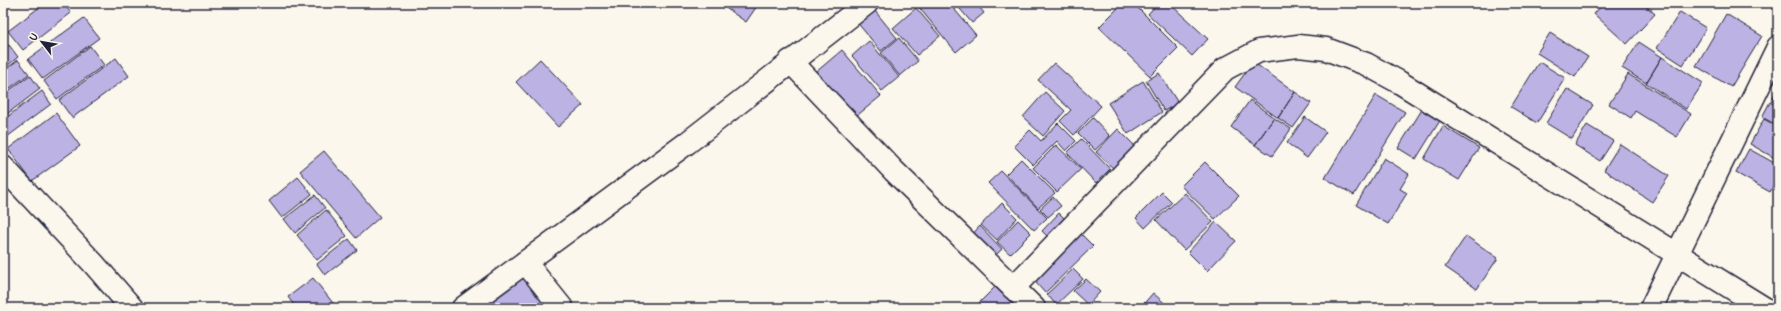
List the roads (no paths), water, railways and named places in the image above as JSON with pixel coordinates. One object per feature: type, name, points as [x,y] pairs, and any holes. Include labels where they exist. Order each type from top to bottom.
[{"type":"street","points":[[463,308],[687,143],[867,3]]},
{"type":"street","points":[[1014,288],[1225,69],[1259,51],[1298,46],[1326,49],[1366,64],[1399,82],[1764,308]]},
{"type":"street","points":[[1651,308],[1778,47]]},
{"type":"street","points":[[790,62],[894,171],[1034,308]]},
{"type":"street","points":[[3,167],[94,263],[132,308]]},
{"type":"street","points":[[525,262],[562,308]]}]
